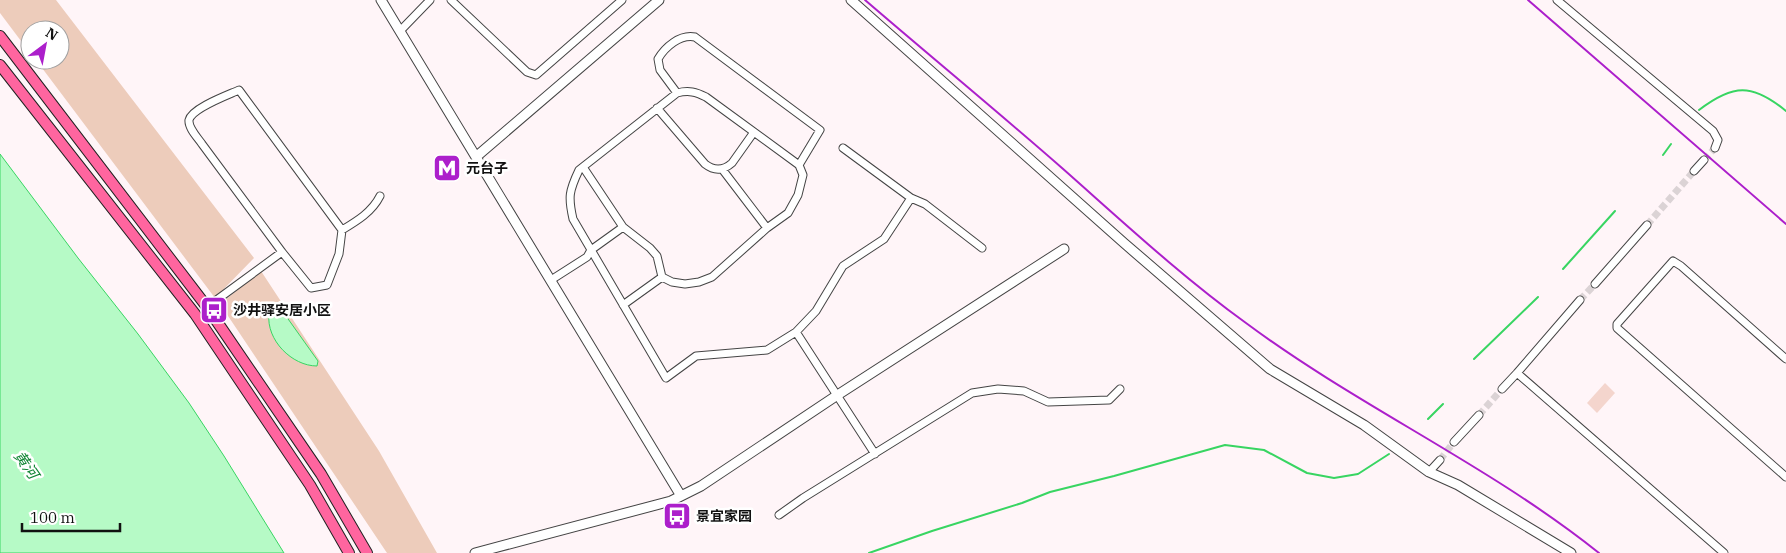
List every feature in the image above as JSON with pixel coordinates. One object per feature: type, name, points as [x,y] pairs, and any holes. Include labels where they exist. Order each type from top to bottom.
[{"type":"main road","points":[[0,36],[207,307],[321,474],[367,553]]},
{"type":"main road","points":[[0,65],[195,314],[310,485],[349,553]]},
{"type":"street","points":[[382,0],[681,496]]},
{"type":"street","points":[[400,31],[430,0]]},
{"type":"street","points":[[451,0],[527,72],[536,75],[622,0]]},
{"type":"street","points":[[476,156],[659,0]]},
{"type":"street","points":[[851,0],[1116,236],[1270,369],[1364,425],[1429,472],[1458,485],[1571,553]]},
{"type":"street","points":[[1557,0],[1713,131],[1718,140],[1715,148]]},
{"type":"street","points":[[677,93],[658,67],[658,59],[680,38],[695,37],[820,130],[799,165]]},
{"type":"street","points":[[239,90],[342,230],[339,254],[327,285],[311,288],[282,252],[190,126],[189,120],[195,111],[239,90]]},
{"type":"street","points":[[662,278],[686,284],[712,277],[767,228],[788,213],[798,195],[803,175],[799,165],[697,92],[677,93],[579,170],[569,199],[574,219],[666,378],[696,356],[767,350],[796,332],[816,310],[843,266],[884,238],[911,198]]},
{"type":"street","points":[[657,108],[705,164],[715,170],[722,169],[732,163],[754,132]]},
{"type":"street","points":[[843,148],[911,198],[925,204],[982,248]]},
{"type":"street","points":[[1694,171],[1704,160]]},
{"type":"street","points":[[583,167],[623,227],[650,248],[657,256],[662,278]]},
{"type":"street","points":[[722,169],[767,228]]},
{"type":"street","points":[[342,230],[358,221],[376,205],[380,196]]},
{"type":"street","points":[[1595,284],[1647,225]]},
{"type":"street","points":[[551,280],[586,257],[591,250],[623,227]]},
{"type":"street","points":[[475,553],[671,501],[701,486],[836,396],[1064,249]]},
{"type":"street","points":[[207,307],[282,252]]},
{"type":"street","points":[[1786,359],[1673,260],[1617,324],[1617,328],[1786,477]]},
{"type":"street","points":[[623,305],[662,278]]},
{"type":"street","points":[[1502,389],[1580,300]]},
{"type":"street","points":[[796,332],[875,454]]},
{"type":"street","points":[[1517,373],[1724,553]]},
{"type":"street","points":[[779,515],[803,498],[972,393],[998,389],[1024,391],[1048,402],[1109,400],[1120,389]]},
{"type":"street","points":[[1454,442],[1479,415]]},
{"type":"street","points":[[1429,472],[1440,460]]},
{"type":"shaded area","points":[[0,0],[56,0],[254,258],[215,298],[44,70],[70,70],[70,20],[20,20],[20,40],[0,13]]},
{"type":"shaded area","points":[[261,271],[379,451],[437,553],[387,553],[220,304]]},
{"type":"shaded area","points":[[1605,383],[1615,393],[1597,413],[1587,403]]},
{"type":"water","name":"黄河","points":[[0,154],[189,403],[284,553],[0,553]]},
{"type":"water","points":[[281,309],[318,361],[317,366],[299,362],[276,342],[269,324],[269,314]]},
{"type":"waterway","points":[[1699,110],[1722,95],[1742,90],[1763,95],[1786,111]]},
{"type":"waterway","points":[[1663,155],[1671,144]]},
{"type":"waterway","points":[[1563,269],[1615,211]]},
{"type":"waterway","points":[[1474,359],[1538,297]]},
{"type":"waterway","points":[[1428,419],[1443,404]]},
{"type":"waterway","points":[[869,553],[1050,492],[1225,445],[1264,450],[1307,473],[1334,478],[1358,474],[1389,454]]},
{"type":"tunnel","points":[[1704,160],[1715,148]]},
{"type":"tunnel","points":[[1647,225],[1694,171]]},
{"type":"tunnel","points":[[1580,300],[1595,284]]},
{"type":"tunnel","points":[[1479,415],[1502,389]]},
{"type":"tunnel","points":[[1440,460],[1454,442]]},
{"type":"railway","points":[[865,0],[1038,147],[1152,248],[1222,305],[1333,382],[1513,492],[1557,521],[1599,553]]},
{"type":"railway","points":[[1528,0],[1786,224]]},
{"type":"place","name":"元台子","points":[[447,168]]},
{"type":"place","name":"沙井驿安居小区","points":[[214,310]]},
{"type":"place","name":"景宜家园","points":[[677,516]]}]
